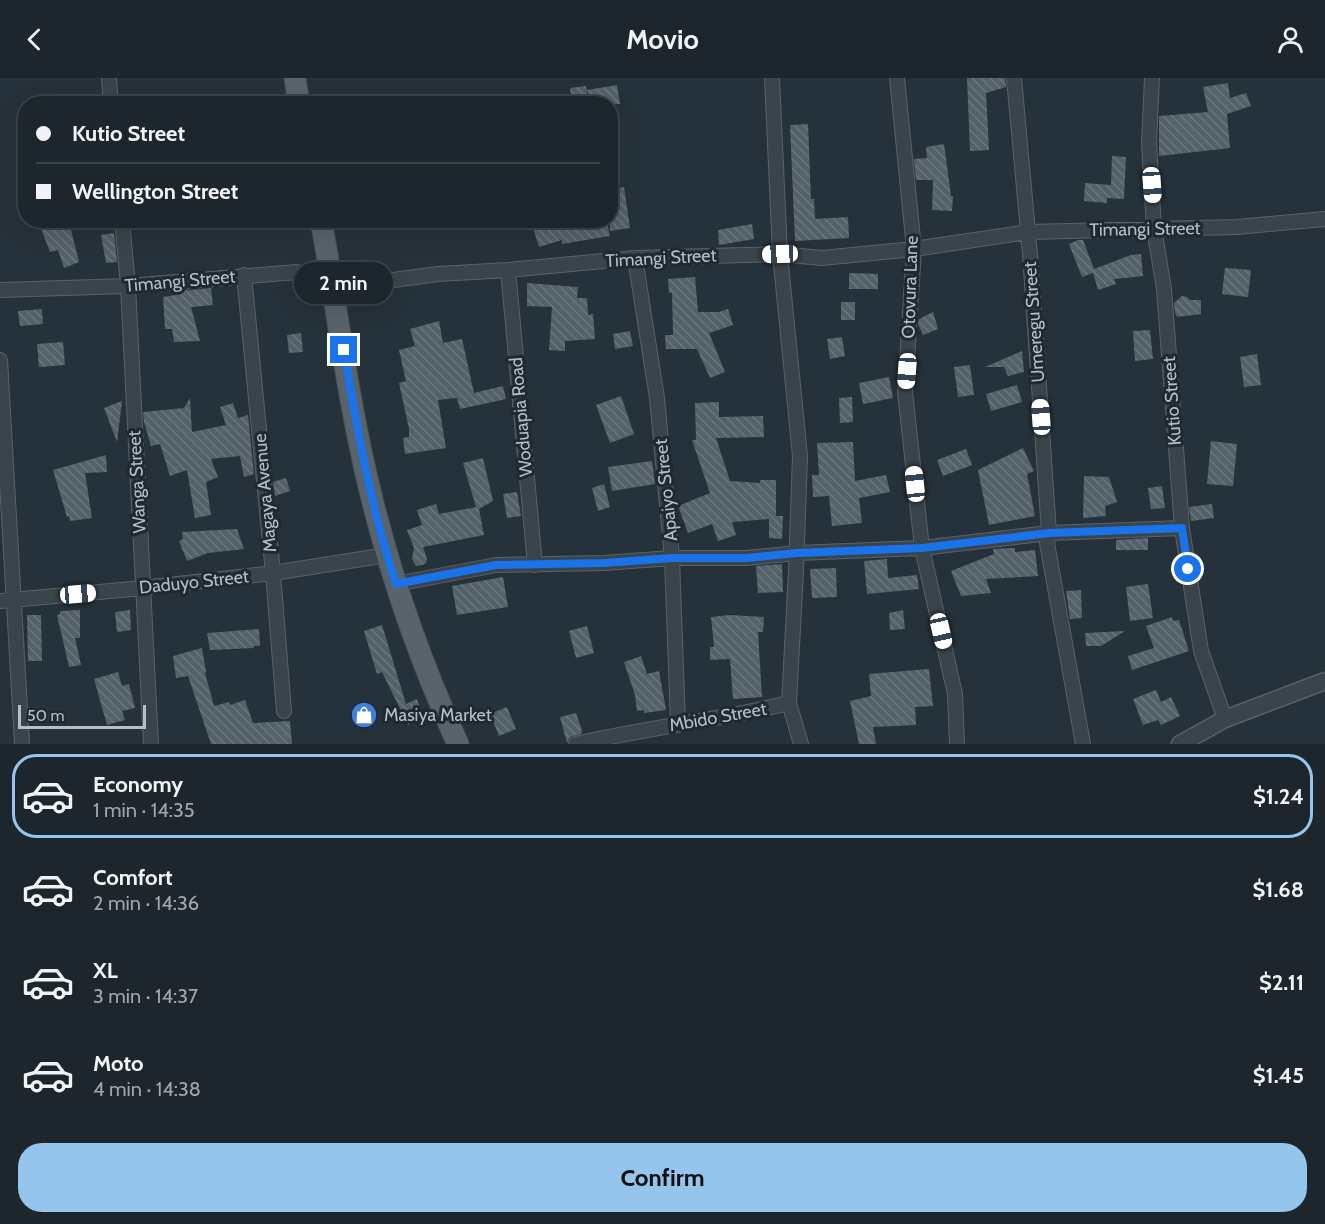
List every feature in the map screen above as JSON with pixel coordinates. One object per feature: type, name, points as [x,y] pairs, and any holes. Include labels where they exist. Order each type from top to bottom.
[{"type":"main road","points":[[294,78],[297,96]]},
{"type":"main road","points":[[323,228],[357,432],[387,555],[443,711],[458,744]]},
{"type":"street","points":[[109,78],[110,96]]},
{"type":"street","points":[[772,78],[780,254],[800,456],[789,703],[801,744]]},
{"type":"street","name":"Otovura Lane","points":[[897,78],[914,249],[905,392],[922,548],[955,694],[957,744]]},
{"type":"street","name":"Umeregu Street","points":[[1014,78],[1028,232],[1049,533],[1047,543],[1083,744]]},
{"type":"street","name":"Kutio Street","points":[[1152,78],[1149,143],[1154,228],[1164,289],[1182,528],[1201,651],[1225,719]]},
{"type":"street","name":"Timangi Street","points":[[0,290],[128,286],[297,272],[334,288],[438,274],[635,258],[780,254],[822,258],[914,249],[1028,232],[1237,227],[1325,219]]},
{"type":"street","name":"Wanga Street","points":[[123,228],[128,286],[151,744]]},
{"type":"street","name":"Apaiyo Street","points":[[635,258],[657,398],[672,558],[678,724]]},
{"type":"street","name":"Woduapia Road","points":[[508,270],[535,565]]},
{"type":"street","name":"Magaya Avenue","points":[[244,275],[284,711]]},
{"type":"street","points":[[0,360],[7,601],[22,744]]},
{"type":"street","points":[[396,584],[496,565],[604,563],[672,558],[746,558],[797,553],[922,548],[1049,533],[1182,528]]},
{"type":"street","name":"Daduyo Street","points":[[7,601],[273,573],[387,555]]},
{"type":"street","points":[[1180,744],[1225,719],[1325,681]]},
{"type":"street","name":"Mbido Street","points":[[576,744],[678,724],[739,715],[789,703]]},
{"type":"building","points":[[967,78],[1005,78],[1006,87],[986,93],[989,150],[970,151]]},
{"type":"building","points":[[1228,83],[1230,98],[1246,93],[1251,106],[1227,114],[1230,148],[1159,156],[1159,116],[1208,112],[1203,87]]},
{"type":"building","points":[[617,85],[620,104],[618,104],[618,96],[588,96],[587,90]]},
{"type":"building","points":[[586,86],[587,96],[571,96],[570,88]]},
{"type":"building","points":[[808,124],[811,199],[814,199],[815,219],[848,217],[849,238],[795,241],[790,125]]},
{"type":"building","points":[[944,144],[951,196],[953,196],[952,211],[932,210],[933,180],[916,180],[914,159],[927,158],[926,147]]},
{"type":"building","points":[[1112,156],[1126,157],[1124,199],[1107,198],[1107,203],[1084,201],[1085,183],[1111,185]]},
{"type":"building","points":[[624,187],[630,228],[610,231],[610,228],[618,228],[618,188]]},
{"type":"building","points":[[752,224],[754,239],[719,245],[718,230]]},
{"type":"building","points":[[70,228],[79,262],[64,268],[58,250],[50,252],[41,229]]},
{"type":"building","points":[[533,228],[608,228],[610,236],[562,244],[562,240],[539,247]]},
{"type":"building","points":[[114,233],[117,262],[106,263],[101,235]]},
{"type":"building","points":[[1083,240],[1094,269],[1131,255],[1141,254],[1143,276],[1114,279],[1116,284],[1098,290],[1093,273],[1082,277],[1069,244]]},
{"type":"building","points":[[1225,268],[1251,270],[1248,297],[1222,294]]},
{"type":"building","points":[[849,273],[878,274],[878,289],[849,289]]},
{"type":"building","points":[[695,277],[698,312],[719,312],[728,309],[733,325],[709,333],[725,372],[710,378],[697,349],[666,349],[665,335],[673,335],[672,293],[669,293],[668,279]]},
{"type":"building","points":[[527,283],[578,287],[577,298],[587,298],[588,315],[593,314],[595,339],[565,341],[565,351],[549,350],[552,307],[527,306]]},
{"type":"building","points":[[211,288],[213,305],[191,307],[200,341],[174,342],[172,329],[165,329],[163,297],[176,295],[180,291]]},
{"type":"building","points":[[1182,296],[1190,300],[1201,300],[1201,314],[1177,317],[1174,303]]},
{"type":"building","points":[[841,302],[855,302],[855,320],[841,320]]},
{"type":"building","points":[[42,309],[43,324],[20,326],[18,311]]},
{"type":"building","points":[[933,312],[938,329],[923,335],[918,324],[919,319]]},
{"type":"building","points":[[439,321],[443,343],[462,339],[474,393],[503,386],[506,399],[460,409],[457,398],[438,400],[446,448],[405,454],[403,438],[409,437],[409,429],[399,383],[406,381],[399,350],[415,346],[410,329]]},
{"type":"building","points":[[1150,330],[1153,359],[1135,361],[1133,331]]},
{"type":"building","points":[[630,331],[633,346],[615,349],[613,334]]},
{"type":"building","points":[[301,333],[303,352],[289,353],[287,335]]},
{"type":"building","points":[[842,337],[845,356],[830,359],[827,339]]},
{"type":"building","points":[[63,342],[65,365],[39,367],[37,344]]},
{"type":"building","points":[[1022,351],[1024,372],[1008,376],[1004,367],[985,367]]},
{"type":"building","points":[[1257,354],[1261,385],[1244,387],[1240,357]]},
{"type":"building","points":[[970,365],[974,395],[958,397],[954,367]]},
{"type":"building","points":[[889,377],[893,398],[863,404],[859,383]]},
{"type":"building","points":[[1017,385],[1022,402],[991,411],[986,394]]},
{"type":"building","points":[[621,396],[634,434],[610,443],[596,405]]},
{"type":"building","points":[[852,397],[853,422],[840,423],[839,398]]},
{"type":"building","points":[[190,398],[192,432],[226,425],[220,407],[233,403],[238,418],[248,415],[254,474],[244,477],[240,456],[211,459],[218,477],[206,482],[211,515],[195,518],[187,470],[170,476],[160,444],[151,446],[143,412],[184,408]]},
{"type":"building","points":[[122,401],[117,442],[104,408]]},
{"type":"building","points":[[719,402],[719,417],[763,416],[764,437],[716,438],[730,481],[760,483],[760,480],[776,480],[776,516],[783,516],[782,539],[769,538],[769,519],[732,522],[736,535],[718,541],[712,524],[688,533],[678,506],[710,493],[692,440],[696,440],[695,403]]},
{"type":"building","points":[[1211,441],[1237,444],[1233,486],[1207,484]]},
{"type":"building","points":[[853,442],[855,481],[886,475],[890,492],[859,498],[862,523],[832,526],[829,496],[813,497],[812,475],[819,475],[817,443]]},
{"type":"building","points":[[1023,448],[1034,471],[1027,474],[1035,516],[989,525],[978,470]]},
{"type":"building","points":[[966,449],[972,465],[943,476],[937,460]]},
{"type":"building","points":[[106,455],[107,472],[85,473],[92,518],[70,521],[53,470]]},
{"type":"building","points":[[483,458],[493,501],[479,509],[484,535],[423,547],[426,563],[416,566],[412,559],[414,548],[407,530],[422,525],[417,510],[436,504],[439,514],[476,507],[463,463]]},
{"type":"building","points":[[652,461],[655,484],[612,491],[608,467]]},
{"type":"building","points":[[1084,476],[1109,477],[1117,502],[1105,506],[1106,516],[1083,518]]},
{"type":"building","points":[[286,478],[290,491],[275,496],[273,482]]},
{"type":"building","points":[[604,484],[610,507],[598,511],[592,488]]},
{"type":"building","points":[[1162,486],[1165,508],[1151,509],[1148,488]]},
{"type":"building","points":[[517,492],[521,516],[507,518],[503,494]]},
{"type":"building","points":[[1212,504],[1214,518],[1191,521],[1189,507]]},
{"type":"building","points":[[237,529],[244,549],[208,553],[187,561],[179,541],[183,539],[182,532]]},
{"type":"building","points":[[1148,538],[1148,550],[1116,550],[1116,540]]},
{"type":"building","points":[[1015,548],[1015,552],[1035,550],[1038,576],[986,579],[991,593],[961,596],[951,571],[994,554],[993,549]]},
{"type":"building","points":[[887,559],[888,578],[917,575],[919,589],[867,594],[864,561]]},
{"type":"building","points":[[782,564],[783,592],[758,593],[756,566]]},
{"type":"building","points":[[836,568],[837,597],[812,598],[810,569]]},
{"type":"building","points":[[503,577],[508,607],[457,615],[452,586]]},
{"type":"building","points":[[1148,584],[1153,618],[1130,621],[1126,587]]},
{"type":"building","points":[[1081,590],[1082,618],[1070,619],[1066,591]]},
{"type":"building","points":[[80,610],[80,638],[75,638],[81,665],[69,667],[57,615],[60,611]]},
{"type":"building","points":[[130,610],[131,630],[117,632],[115,612]]},
{"type":"building","points":[[903,610],[905,629],[890,630],[889,613]]},
{"type":"building","points":[[27,615],[41,615],[42,661],[28,661]]},
{"type":"building","points":[[730,615],[764,617],[763,632],[758,632],[762,697],[733,699],[730,659],[710,660],[710,647],[714,647],[711,617]]},
{"type":"building","points":[[1172,617],[1173,621],[1179,620],[1189,651],[1132,670],[1128,656],[1154,648],[1146,626]]},
{"type":"building","points":[[382,625],[406,704],[417,699],[424,719],[408,725],[382,672],[377,674],[364,631]]},
{"type":"building","points":[[587,626],[594,653],[576,658],[569,631]]},
{"type":"building","points":[[259,629],[260,646],[210,650],[207,633]]},
{"type":"building","points":[[1125,631],[1101,646],[1086,646],[1085,633]]},
{"type":"building","points":[[202,648],[205,673],[214,706],[229,702],[230,705],[245,700],[253,723],[290,721],[292,744],[211,744],[188,676],[176,678],[173,656]]},
{"type":"building","points":[[641,656],[647,674],[659,671],[666,710],[644,713],[644,710],[637,711],[635,695],[624,662]]},
{"type":"building","points":[[929,669],[933,706],[915,707],[916,725],[873,727],[876,744],[859,744],[850,701],[871,696],[869,674]]},
{"type":"building","points":[[118,672],[122,686],[129,684],[135,708],[122,711],[125,720],[107,725],[94,679]]},
{"type":"building","points":[[1156,690],[1161,702],[1171,697],[1180,716],[1161,725],[1158,720],[1143,725],[1133,699]]},
{"type":"building","points":[[507,707],[516,729],[499,736],[490,714]]},
{"type":"building","points":[[576,713],[582,734],[570,737],[567,743],[560,717]]},
{"type":"place","name":"Masiya Market","points":[[364,715]]},
{"type":"route","points":[[344,350],[357,432],[396,584],[496,565],[604,563],[672,558],[746,558],[797,553],[922,548],[1049,533],[1182,528],[1188,569]]}]
